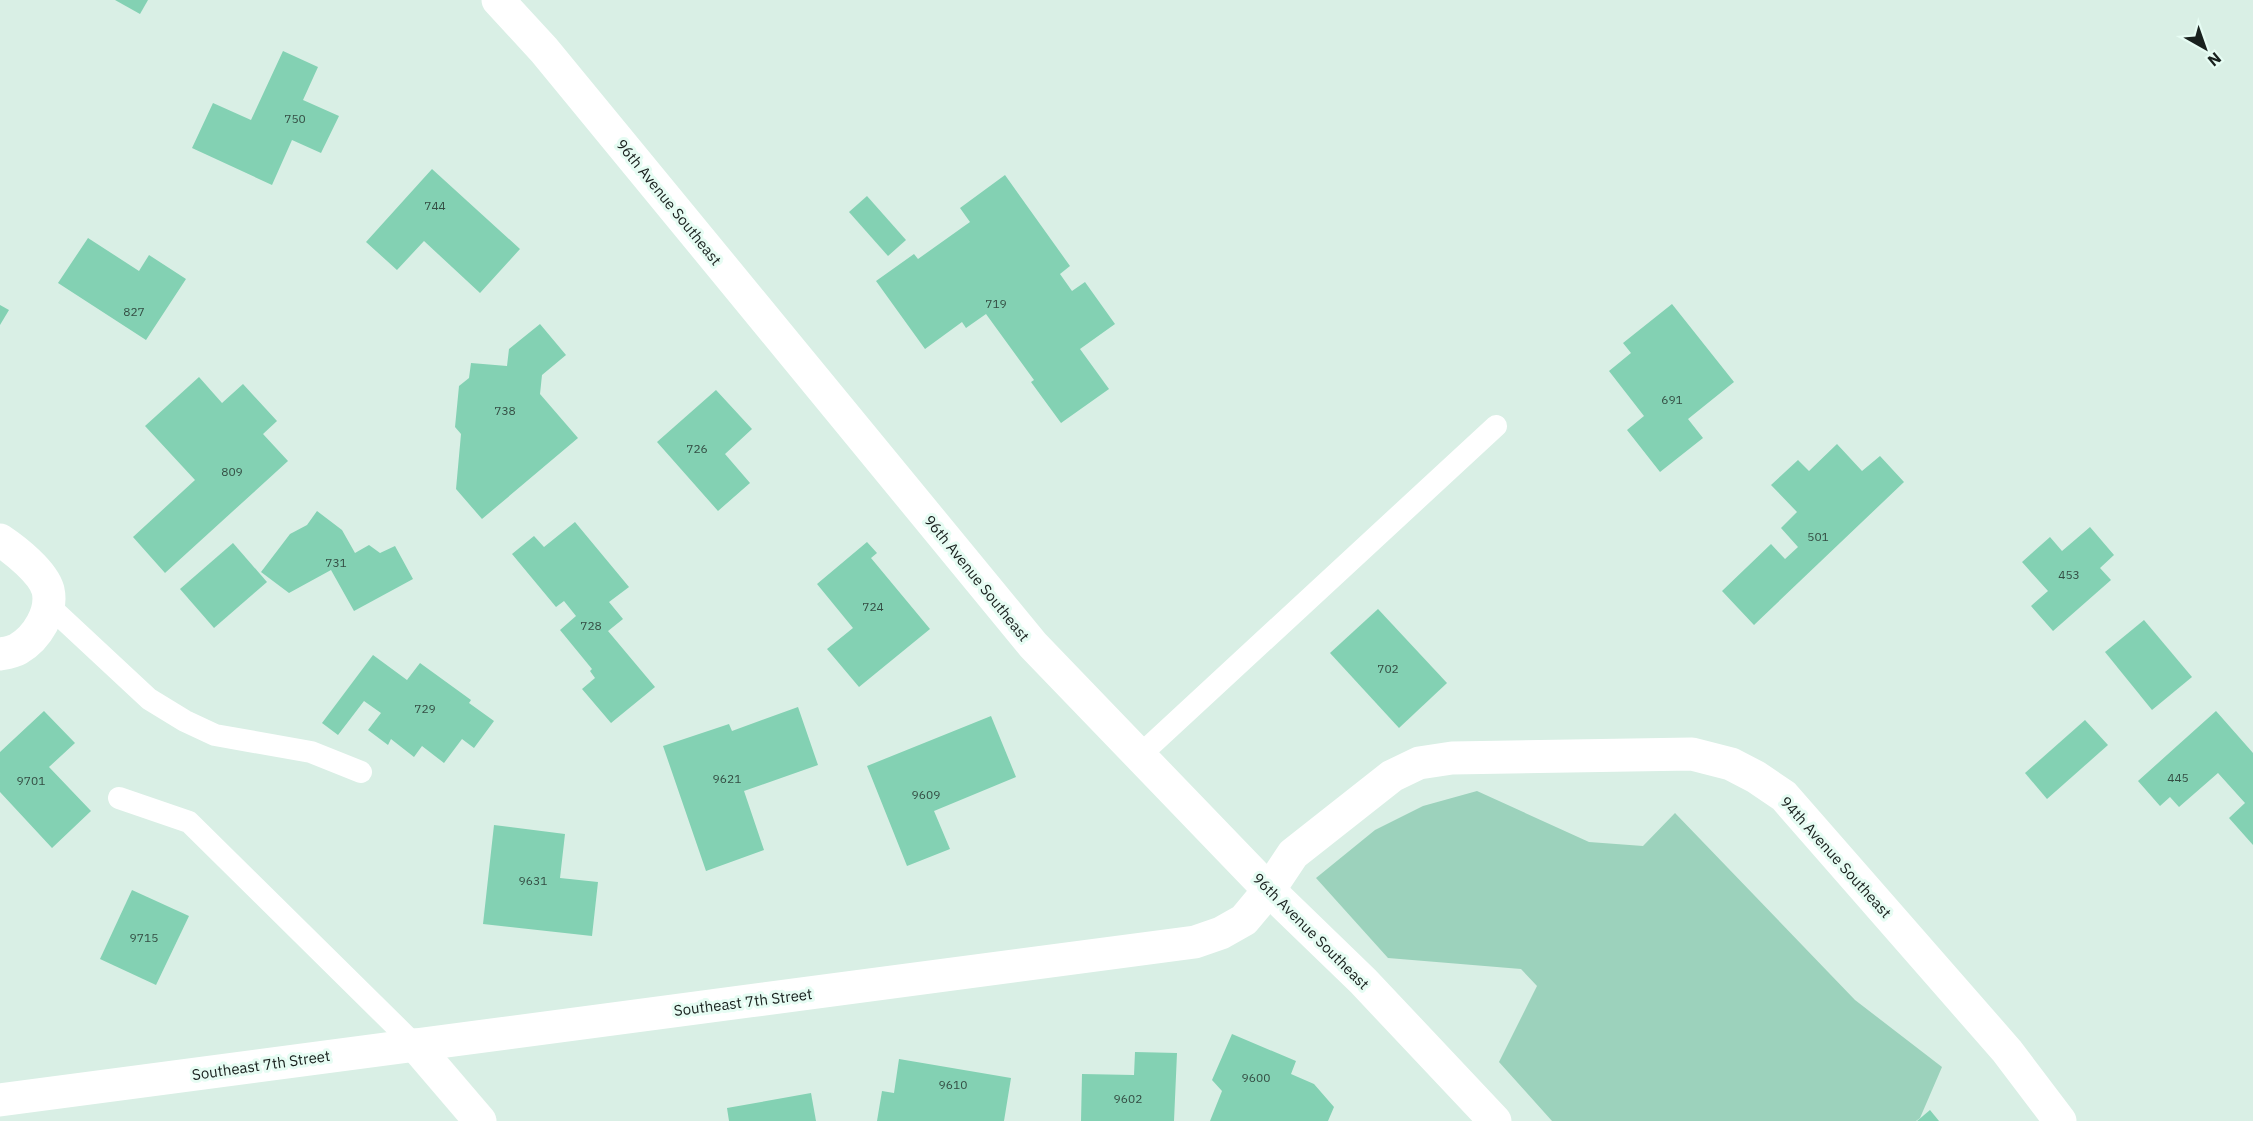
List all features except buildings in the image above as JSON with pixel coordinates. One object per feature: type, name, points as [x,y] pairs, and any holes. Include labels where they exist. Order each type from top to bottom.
[{"type":"street","name":"96th Avenue Southeast","points":[[498,0],[544,50],[1033,645],[1269,890],[1363,981],[1495,1121]]},
{"type":"street","points":[[0,540],[34,568],[48,590],[47,615],[33,635],[18,649],[0,654]]},
{"type":"street","name":"94th Avenue Southeast","points":[[1419,763],[1452,758],[1692,754],[1731,764],[1756,777],[1784,796],[2007,1051],[2060,1121]]},
{"type":"street","name":"Southeast 7th Street","points":[[0,1100],[1195,942],[1221,933],[1244,920],[1269,890],[1293,854],[1392,776],[1419,763]]},
{"type":"street","points":[[415,1045],[480,1121]]},
{"type":"lane","points":[[1139,756],[1496,426]]},
{"type":"lane","points":[[47,604],[149,699],[185,721],[215,735],[310,752],[361,772]]},
{"type":"lane","points":[[119,798],[189,822],[415,1045]]},
{"type":"green space","points":[[1477,791],[1589,842],[1643,846],[1675,813],[1855,1000],[1942,1067],[1920,1118],[1916,1121],[1552,1121],[1499,1062],[1537,986],[1521,969],[1388,958],[1316,878],[1375,830],[1423,806]]}]
